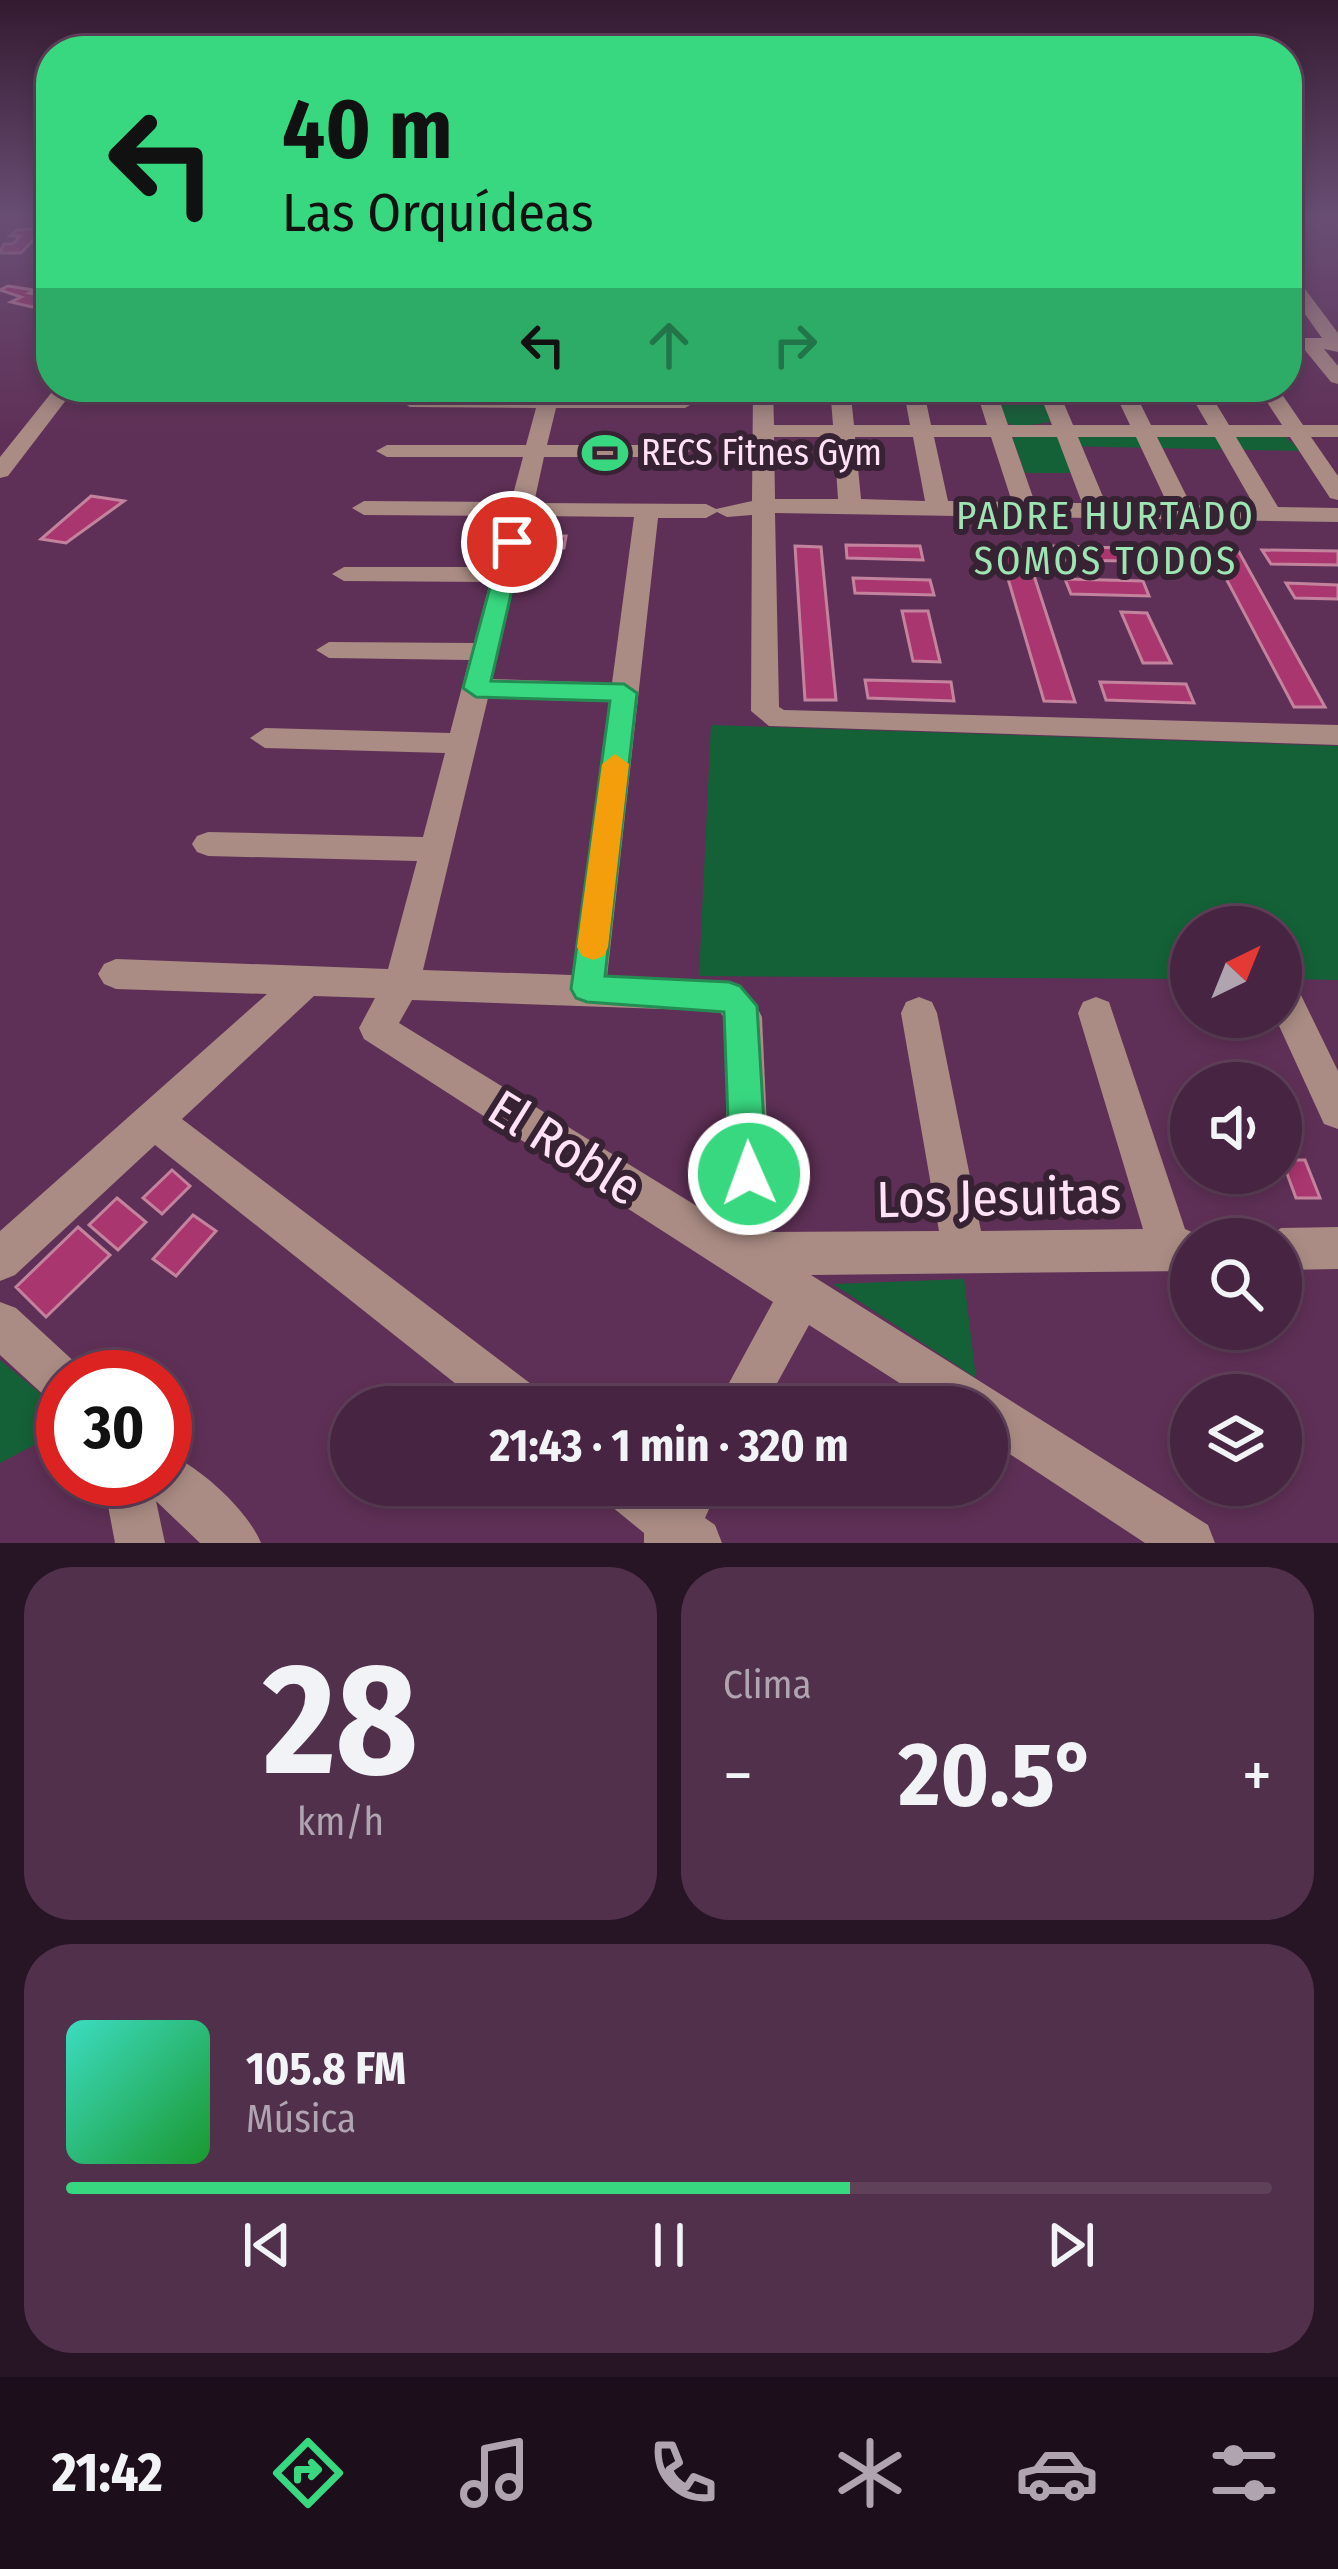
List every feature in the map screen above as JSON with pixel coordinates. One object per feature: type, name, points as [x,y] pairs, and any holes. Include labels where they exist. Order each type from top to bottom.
[{"type":"street","points":[[1302,297],[1337,344]]},
{"type":"street","points":[[1302,344],[1337,344]]},
{"type":"street","points":[[1310,344],[1338,378]]},
{"type":"street","points":[[0,471],[54,402]]},
{"type":"street","points":[[402,985],[547,402]]},
{"type":"street","points":[[763,402],[765,711],[779,719],[1338,735]]},
{"type":"street","points":[[841,402],[850,506]]},
{"type":"street","points":[[917,402],[938,508]]},
{"type":"street","points":[[990,402],[1026,509]]},
{"type":"street","points":[[1053,402],[1097,511]]},
{"type":"street","points":[[1129,402],[1183,512]]},
{"type":"street","points":[[1205,402],[1271,514]]},
{"type":"street","points":[[1277,402],[1338,493]]},
{"type":"street","points":[[763,431],[1338,430]]},
{"type":"street","points":[[387,452],[679,452]]},
{"type":"street","points":[[364,508],[716,510],[763,505],[1338,515]]},
{"type":"street","points":[[587,989],[647,510]]},
{"type":"street","points":[[344,574],[504,575]]},
{"type":"street","points":[[329,650],[485,652]]},
{"type":"street","points":[[476,688],[624,693]]},
{"type":"street","points":[[265,738],[462,743]]},
{"type":"street","points":[[208,844],[436,849]]},
{"type":"street","points":[[116,974],[729,995],[744,1017],[750,1214],[737,1254]]},
{"type":"street","points":[[0,1260],[305,982]]},
{"type":"street","name":"El Roble","points":[[402,985],[377,1028],[946,1386]]},
{"type":"street","points":[[1096,1012],[1170,1219]]},
{"type":"street","points":[[919,1013],[964,1252]]},
{"type":"street","points":[[1302,1036],[1338,1111]]},
{"type":"street","points":[[152,1119],[495,1386]]},
{"type":"street","points":[[1302,1249],[1338,1248]]},
{"type":"street","name":"Los Jesuitas","points":[[737,1254],[1170,1250]]},
{"type":"street","points":[[751,1386],[802,1293]]},
{"type":"street","points":[[0,1324],[36,1357]]},
{"type":"street","points":[[1008,1426],[1190,1543]]},
{"type":"street","points":[[192,1501],[236,1543]]},
{"type":"street","points":[[132,1506],[140,1543]]},
{"type":"street","points":[[655,1506],[683,1524]]},
{"type":"green space","points":[[1000,402],[1044,402],[1051,422],[1016,427],[1006,422]]},
{"type":"green space","points":[[1018,435],[1285,437],[1302,451],[1062,446],[1072,473],[1025,473],[1013,439]]},
{"type":"green space","points":[[711,725],[1338,746],[1338,980],[1302,979],[1302,906],[1170,906],[1170,979],[699,976]]},
{"type":"green space","points":[[964,1279],[976,1378],[833,1284]]},
{"type":"green space","points":[[0,1360],[36,1390],[36,1444],[0,1463]]},
{"type":"building","points":[[0,290],[34,290],[29,293],[36,294],[36,306],[11,302],[21,297]]},
{"type":"building","points":[[91,496],[124,501],[66,543],[41,539]]},
{"type":"building","points":[[524,522],[553,522],[551,536],[566,536],[564,548],[519,547]]},
{"type":"building","points":[[846,545],[920,546],[923,560],[847,558]]},
{"type":"building","points":[[795,546],[821,547],[836,700],[805,700]]},
{"type":"building","points":[[1050,546],[1124,548],[1130,561],[1055,560]]},
{"type":"building","points":[[999,548],[1025,548],[1075,702],[1044,701]]},
{"type":"building","points":[[1262,550],[1338,551],[1338,565],[1271,564]]},
{"type":"building","points":[[1212,552],[1239,552],[1325,707],[1294,707]]},
{"type":"building","points":[[853,578],[930,580],[934,595],[855,593]]},
{"type":"building","points":[[1065,579],[1143,581],[1149,596],[1071,594]]},
{"type":"building","points":[[1286,583],[1338,585],[1338,599],[1295,598]]},
{"type":"building","points":[[902,611],[928,611],[940,662],[913,661]]},
{"type":"building","points":[[1121,612],[1147,613],[1171,663],[1143,663]]},
{"type":"building","points":[[865,680],[951,682],[954,701],[868,698]]},
{"type":"building","points":[[1100,682],[1186,684],[1194,703],[1106,700]]},
{"type":"building","points":[[1305,1160],[1320,1198],[1296,1198],[1295,1194],[1302,1194]]},
{"type":"building","points":[[172,1170],[190,1186],[162,1214],[143,1198]]},
{"type":"building","points":[[117,1198],[146,1222],[118,1250],[89,1225]]},
{"type":"building","points":[[193,1215],[216,1231],[176,1276],[153,1259]]},
{"type":"building","points":[[78,1227],[110,1255],[46,1317],[16,1287]]},
{"type":"slow traffic","points":[[593,947],[615,764]]},
{"type":"place","name":"RECS Fitnes Gym","points":[[605,453]]},
{"type":"district","name":"PADRE HURTADO SOMOS TODOS","points":[[1106,538]]},
{"type":"route","points":[[512,542],[476,688],[624,693],[587,989],[729,995],[740,1006],[749,1174]]}]
